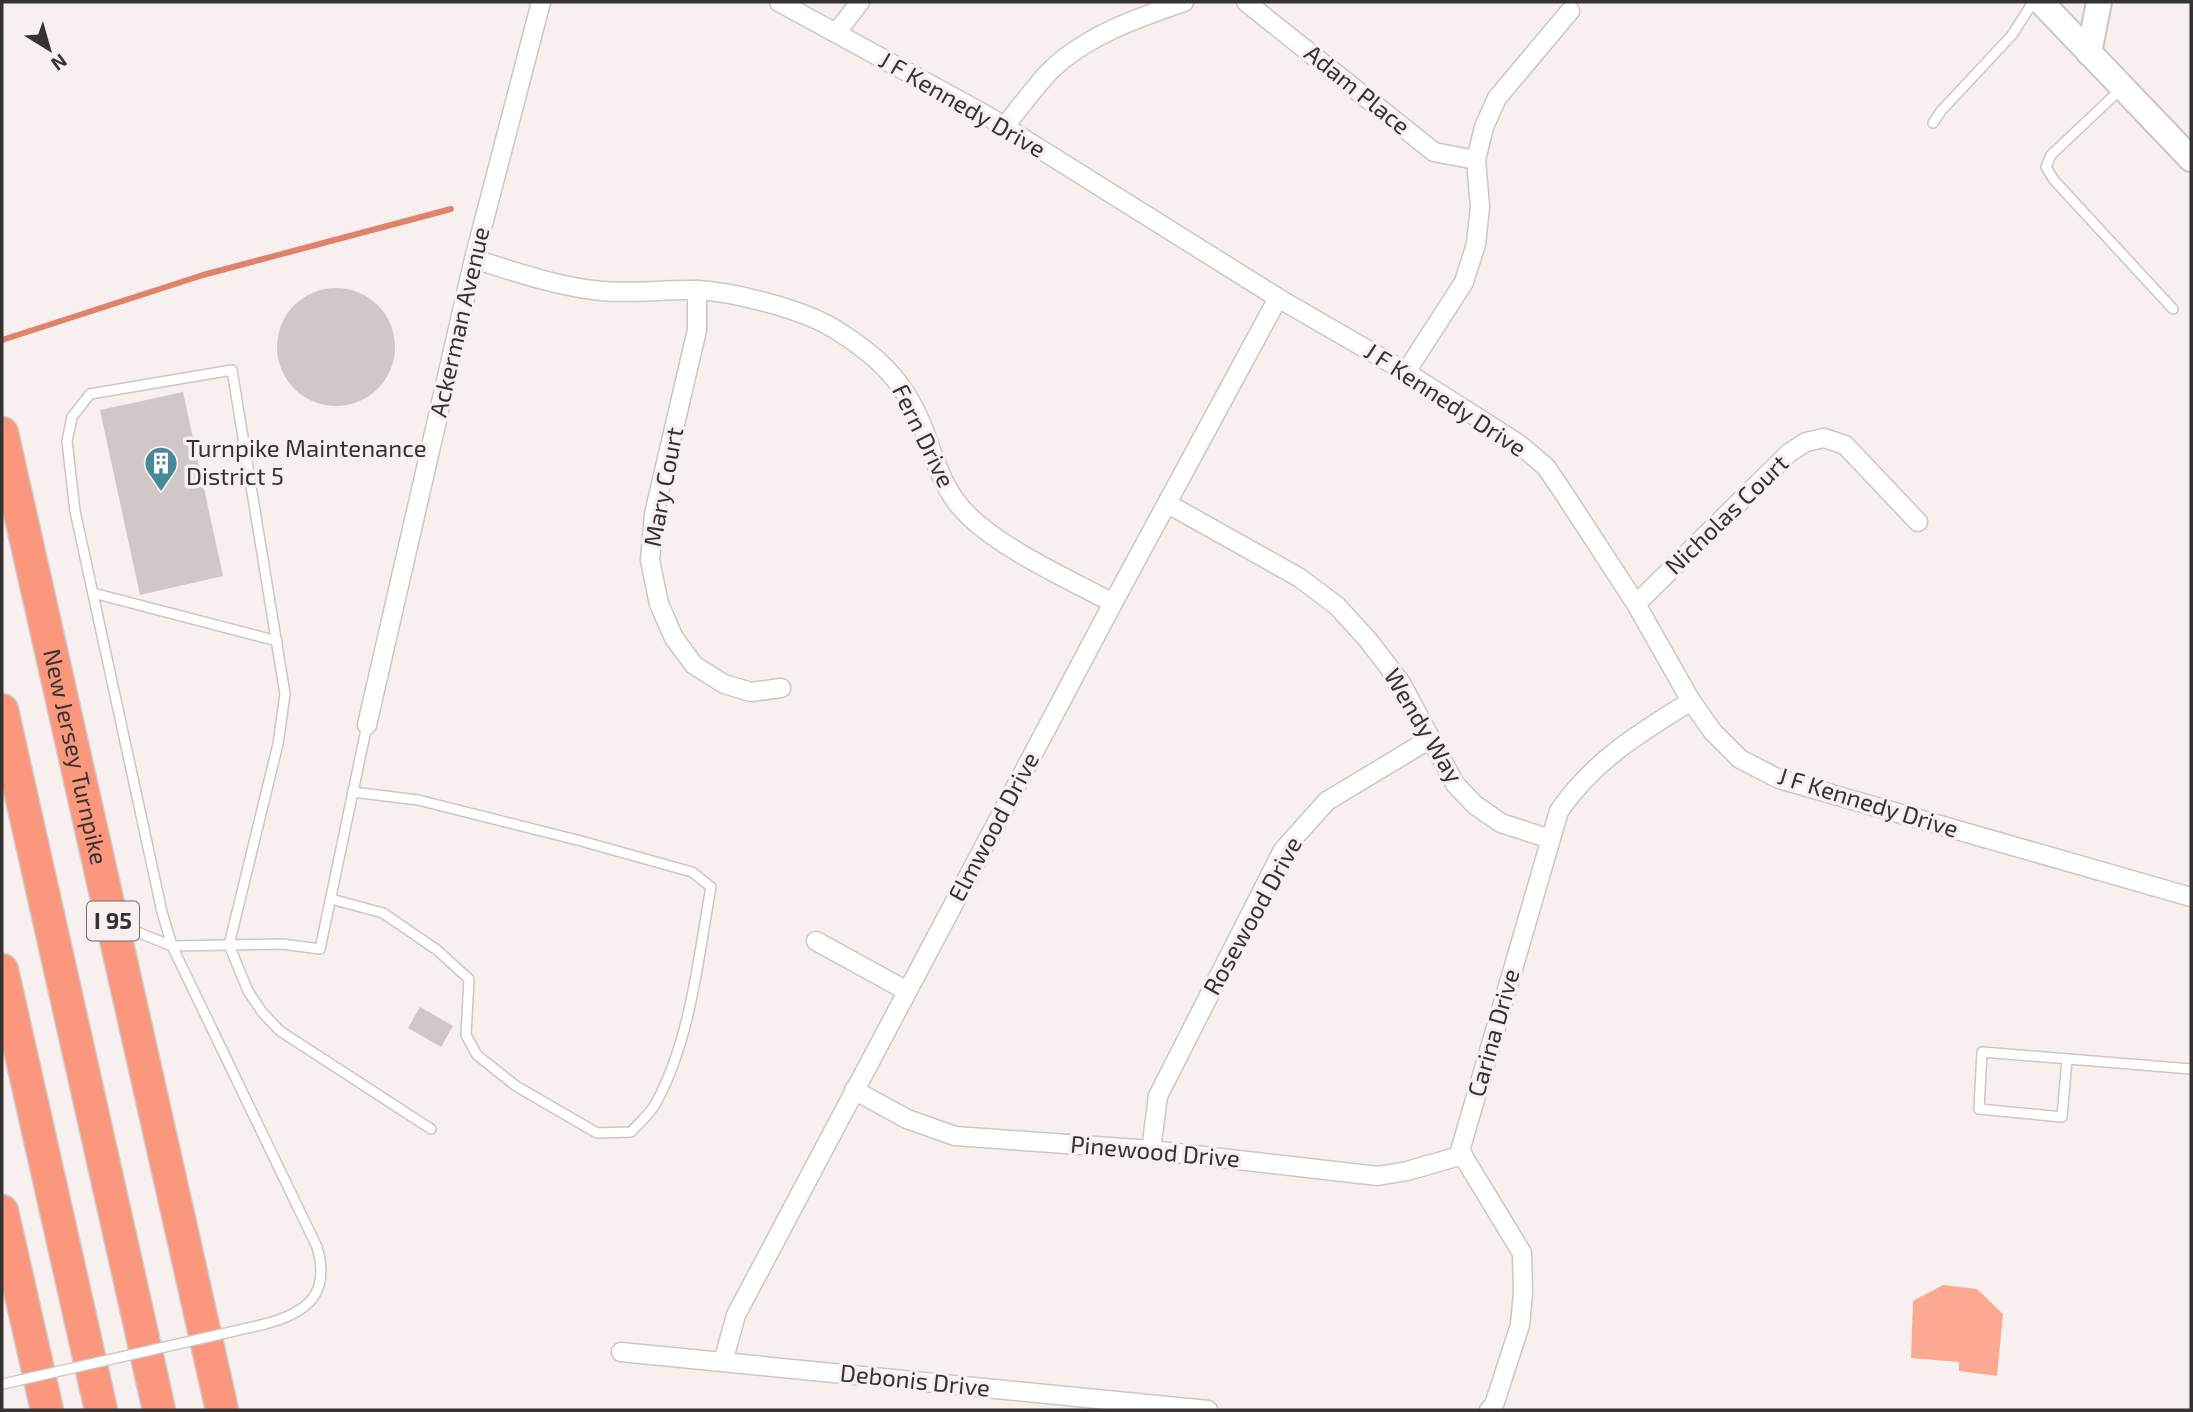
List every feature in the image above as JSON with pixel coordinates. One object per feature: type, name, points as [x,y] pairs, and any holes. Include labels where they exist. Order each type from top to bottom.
[{"type":"highway","name":"New Jersey Turnpike","points":[[2,433],[222,1410]]},
{"type":"highway","name":"I 95","points":[[2,710],[159,1410]]},
{"type":"highway","points":[[2,970],[102,1410]]},
{"type":"highway","points":[[2,1210],[47,1410]]},
{"type":"street","name":"Ackerman Avenue","points":[[367,725],[474,259],[541,2]]},
{"type":"street","name":"J F Kennedy Drive","points":[[779,2],[1004,127],[1519,444],[1546,467],[1636,604],[1691,701],[1713,732],[1740,759],[1779,779],[2191,897]]},
{"type":"street","points":[[836,33],[860,2]]},
{"type":"street","points":[[1004,127],[1050,72],[1079,48],[1108,32],[1184,2]]},
{"type":"street","name":"Adam Place","points":[[1246,2],[1434,152],[1476,160]]},
{"type":"street","points":[[2041,2],[2191,159]]},
{"type":"street","points":[[2089,53],[2099,2]]},
{"type":"street","points":[[1406,372],[1464,282],[1476,244],[1480,207],[1476,160],[1484,127],[1497,98],[1570,10]]},
{"type":"street","name":"Fern Drive","points":[[474,259],[567,287],[640,293],[697,290],[742,297],[790,310],[831,327],[886,367],[906,391],[922,424],[938,471],[955,501],[976,524],[1004,544],[1113,603]]},
{"type":"street","name":"Mary Court","points":[[697,290],[697,330],[654,514],[650,560],[654,582],[659,604],[674,638],[694,665],[724,684],[751,692],[781,688]]},
{"type":"street","name":"Elmwood Drive","points":[[723,1362],[736,1315],[1113,603],[1278,298]]},
{"type":"street","name":"Nicholas Court","points":[[1636,604],[1789,453],[1807,442],[1824,438],[1845,445],[1918,523]]},
{"type":"street","name":"Wendy Way","points":[[1168,504],[1300,578],[1337,606],[1401,682],[1455,784],[1475,805],[1501,823],[1550,839]]},
{"type":"street","name":"Carina Drive","points":[[1463,1155],[1460,1151],[1559,811],[1594,768],[1624,743],[1691,701]]},
{"type":"street","name":"Rosewood Drive","points":[[1151,1150],[1158,1096],[1283,849],[1327,801],[1430,739]]},
{"type":"street","points":[[816,941],[907,990]]},
{"type":"street","name":"Pinewood Drive","points":[[854,1090],[907,1119],[955,1136],[1151,1150],[1378,1176],[1407,1171],[1463,1155]]},
{"type":"street","points":[[1463,1155],[1522,1252],[1523,1293],[1520,1325],[1494,1405],[1489,1410]]},
{"type":"street","name":"Debonis Drive","points":[[621,1352],[1208,1410]]},
{"type":"lane","points":[[1933,123],[2012,34],[2033,2]]},
{"type":"lane","points":[[2122,88],[2051,155],[2046,167],[2054,180],[2173,309]]},
{"type":"lane","points":[[2,1384],[286,1318],[302,1310],[315,1297],[322,1280],[322,1263],[311,1235],[172,946],[162,912],[75,510],[67,441],[72,417],[90,394],[232,370],[285,694],[278,744],[229,945],[248,991],[262,1012],[280,1031],[431,1129]]},
{"type":"lane","points":[[93,593],[276,640]]},
{"type":"lane","points":[[113,923],[172,946],[282,944],[320,949],[367,725]]},
{"type":"lane","points":[[331,900],[383,913],[437,950],[469,979],[466,1035],[477,1055],[516,1086],[597,1133],[631,1132],[655,1105],[673,1063],[691,999],[712,887],[692,872],[580,841],[418,800],[353,792]]},
{"type":"lane","points":[[2067,1059],[2062,1117],[1979,1109],[1982,1052],[2191,1069]]},
{"type":"shaded area","points":[[1943,1285],[1977,1289],[2003,1314],[1997,1376],[1959,1371],[1959,1362],[1911,1358],[1913,1301]]},
{"type":"building","points":[[336,288],[359,293],[378,305],[390,324],[395,347],[390,370],[378,389],[359,401],[336,406],[313,401],[294,389],[282,370],[277,347],[282,324],[294,305],[313,293]]},
{"type":"building","name":"Turnpike Maintenance District 5","points":[[183,392],[223,576],[140,595],[100,410]]},
{"type":"building","points":[[420,1007],[453,1026],[441,1047],[408,1028]]},
{"type":"waterway","points":[[2,340],[203,275],[451,209]]},
{"type":"place","name":"Turnpike Maintenance District 5","points":[[161,493]]}]
